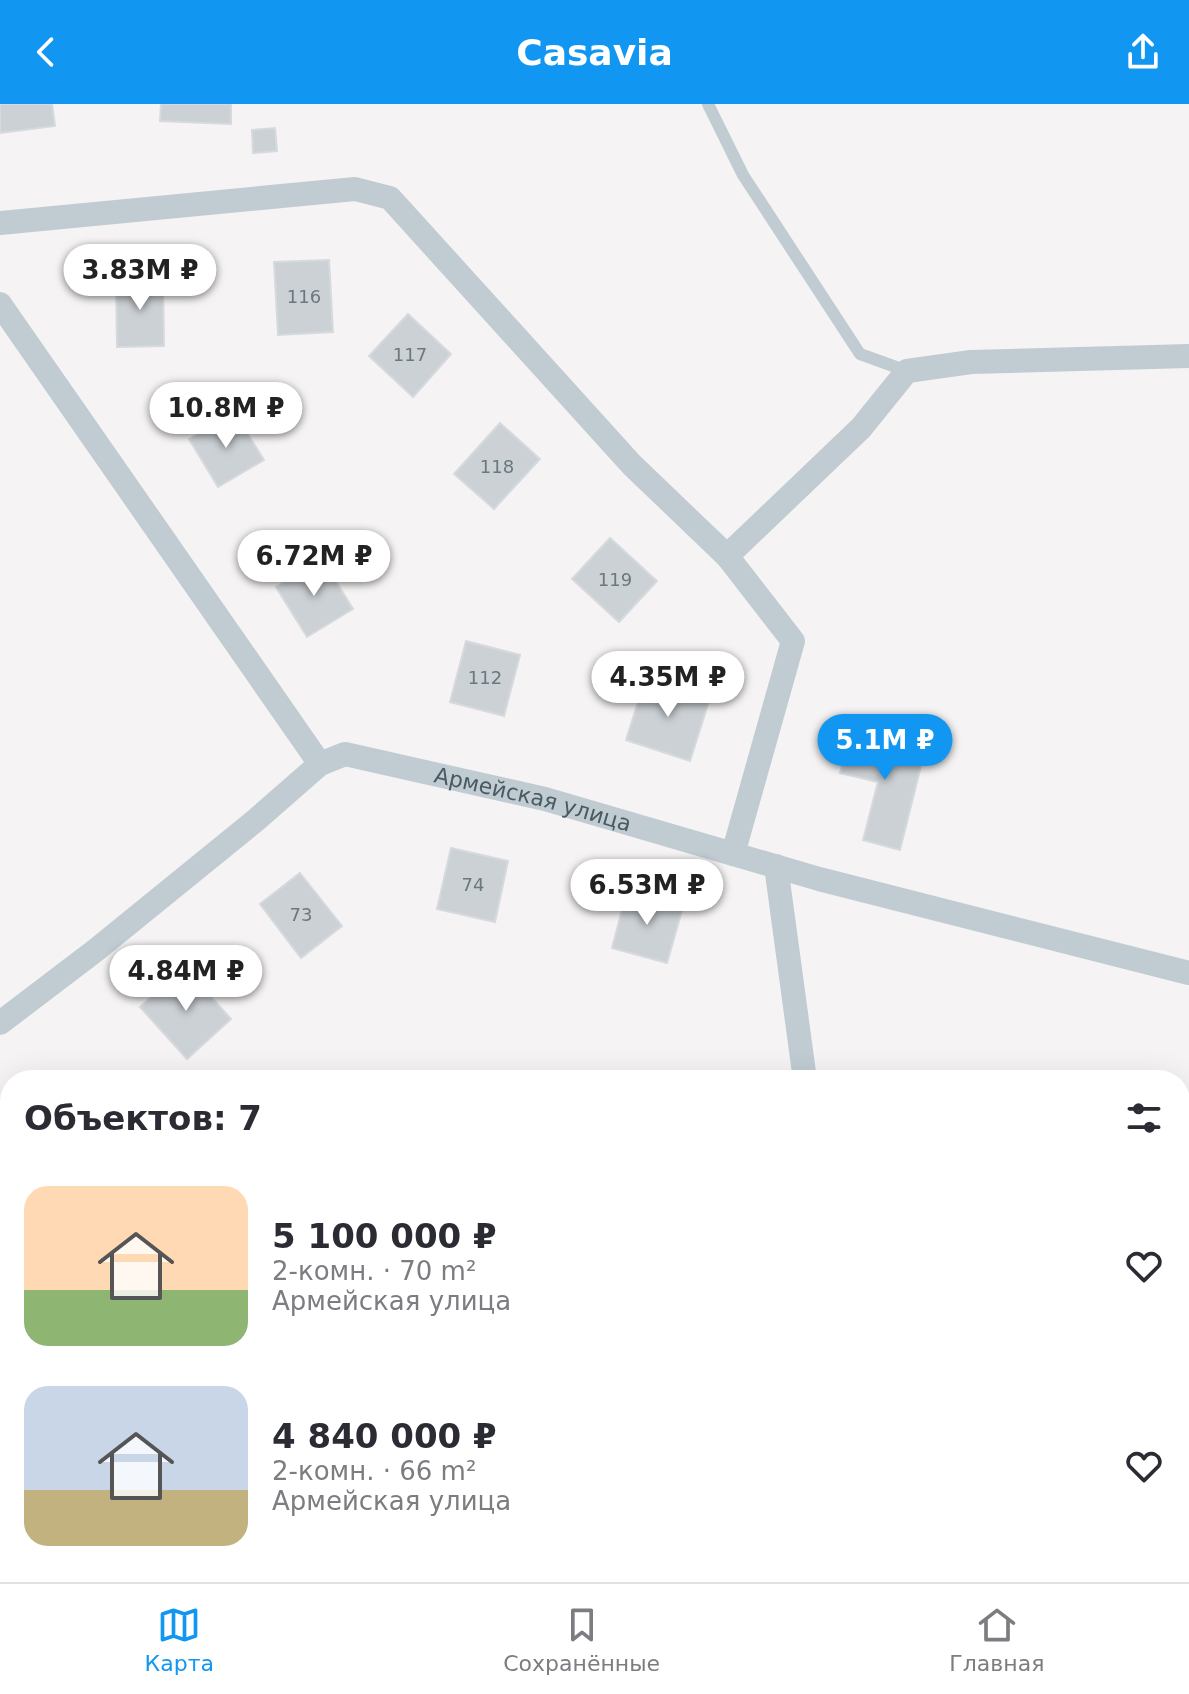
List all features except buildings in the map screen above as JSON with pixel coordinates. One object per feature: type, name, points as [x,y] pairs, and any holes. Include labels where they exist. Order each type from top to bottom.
[{"type":"street","points":[[0,223],[355,189],[390,198],[632,465],[727,556],[793,641],[733,854]]},
{"type":"street","points":[[0,304],[320,764]]},
{"type":"street","points":[[727,556],[861,428],[907,371],[971,362],[1189,356]]},
{"type":"street","name":"Армейская улица","points":[[1,1020],[109,940],[320,764],[345,754],[545,799],[776,866],[1189,973]]},
{"type":"street","points":[[776,866],[804,1070]]},
{"type":"lane","points":[[708,104],[743,175],[860,354],[907,371]]}]
